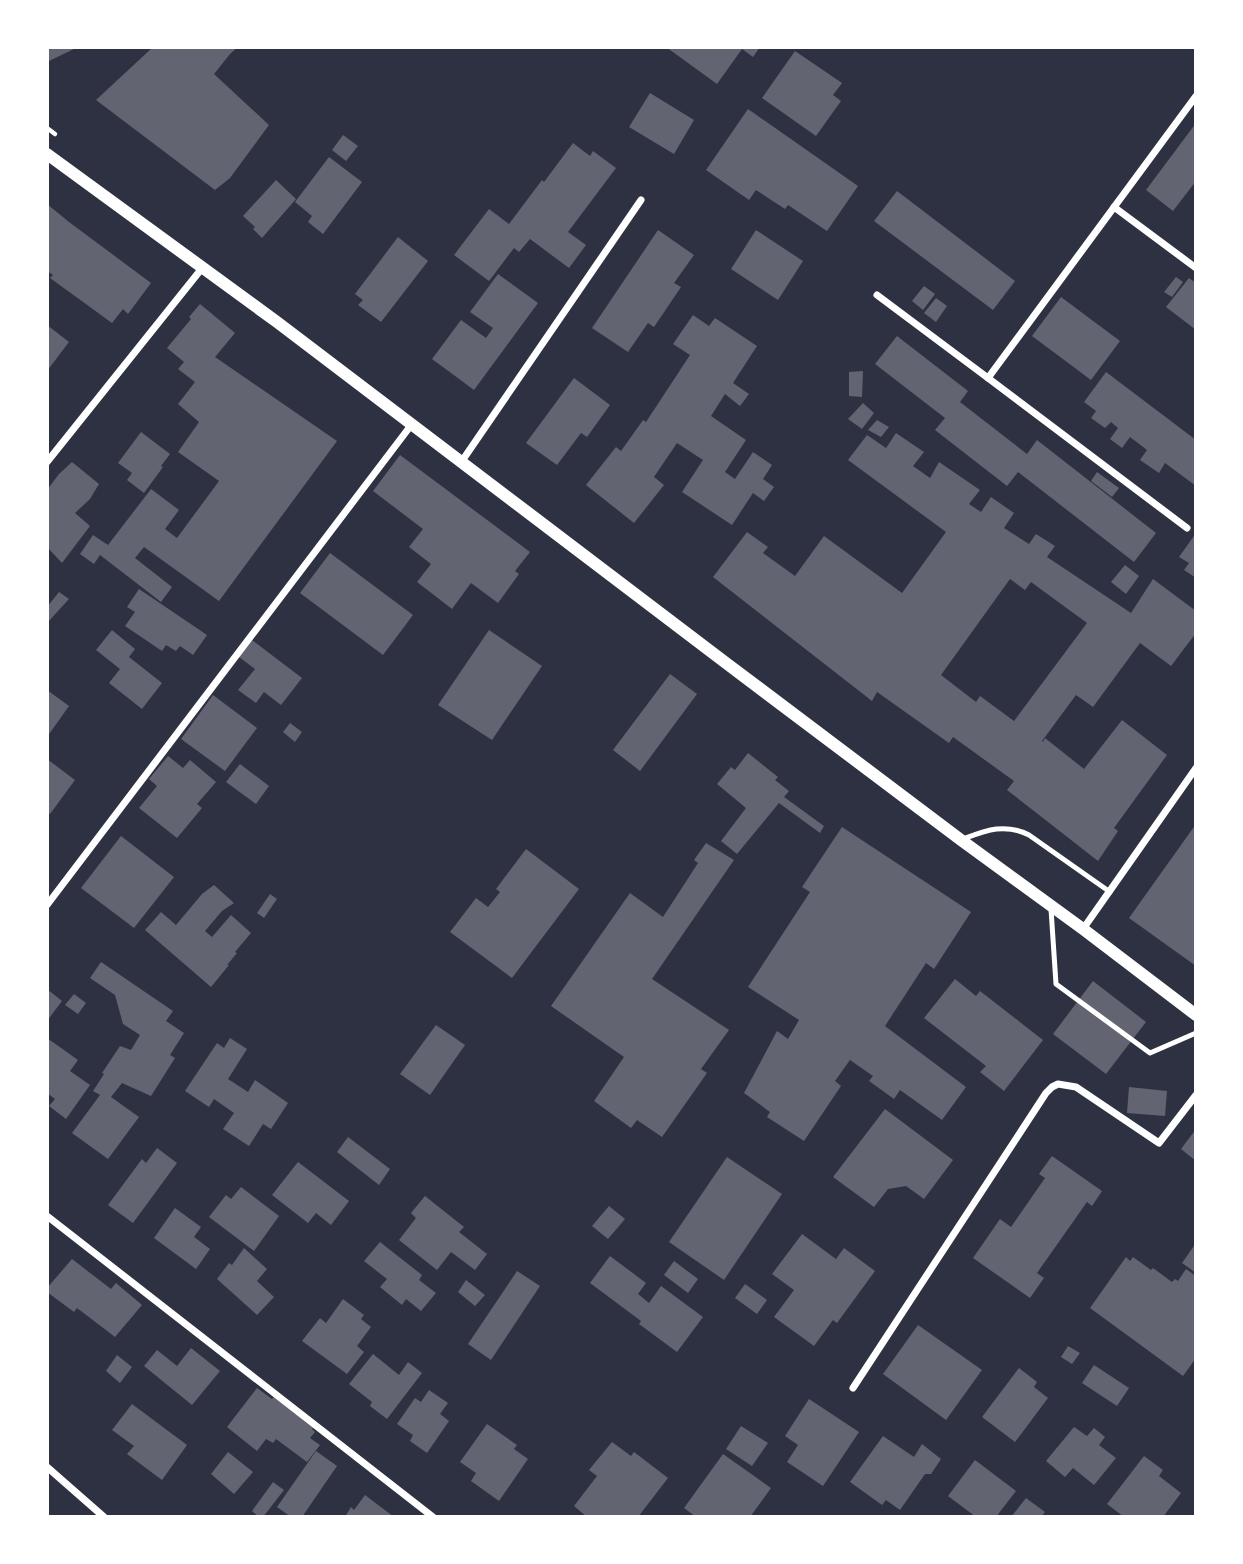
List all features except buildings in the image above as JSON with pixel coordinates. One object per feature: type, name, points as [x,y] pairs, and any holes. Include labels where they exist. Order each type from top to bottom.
[{"type":"street","points":[[988,378],[1196,96]]},
{"type":"street","points":[[47,154],[203,267],[1196,1015]]},
{"type":"street","points":[[461,461],[641,201]]},
{"type":"street","points":[[1114,207],[1196,268]]},
{"type":"street","points":[[47,462],[203,267]]},
{"type":"street","points":[[877,295],[1187,528]]},
{"type":"street","points":[[47,905],[412,424]]},
{"type":"street","points":[[1083,929],[1196,768]]},
{"type":"street","points":[[853,1388],[1052,1087],[1058,1084],[1076,1087],[1159,1143],[1196,1095]]},
{"type":"street","points":[[47,1216],[433,1517]]},
{"type":"street","points":[[47,1466],[104,1517]]},
{"type":"lane","points":[[961,840],[984,831],[1016,829],[1029,835],[1110,892]]},
{"type":"lane","points":[[1050,905],[1056,984],[1150,1053],[1196,1033]]}]
